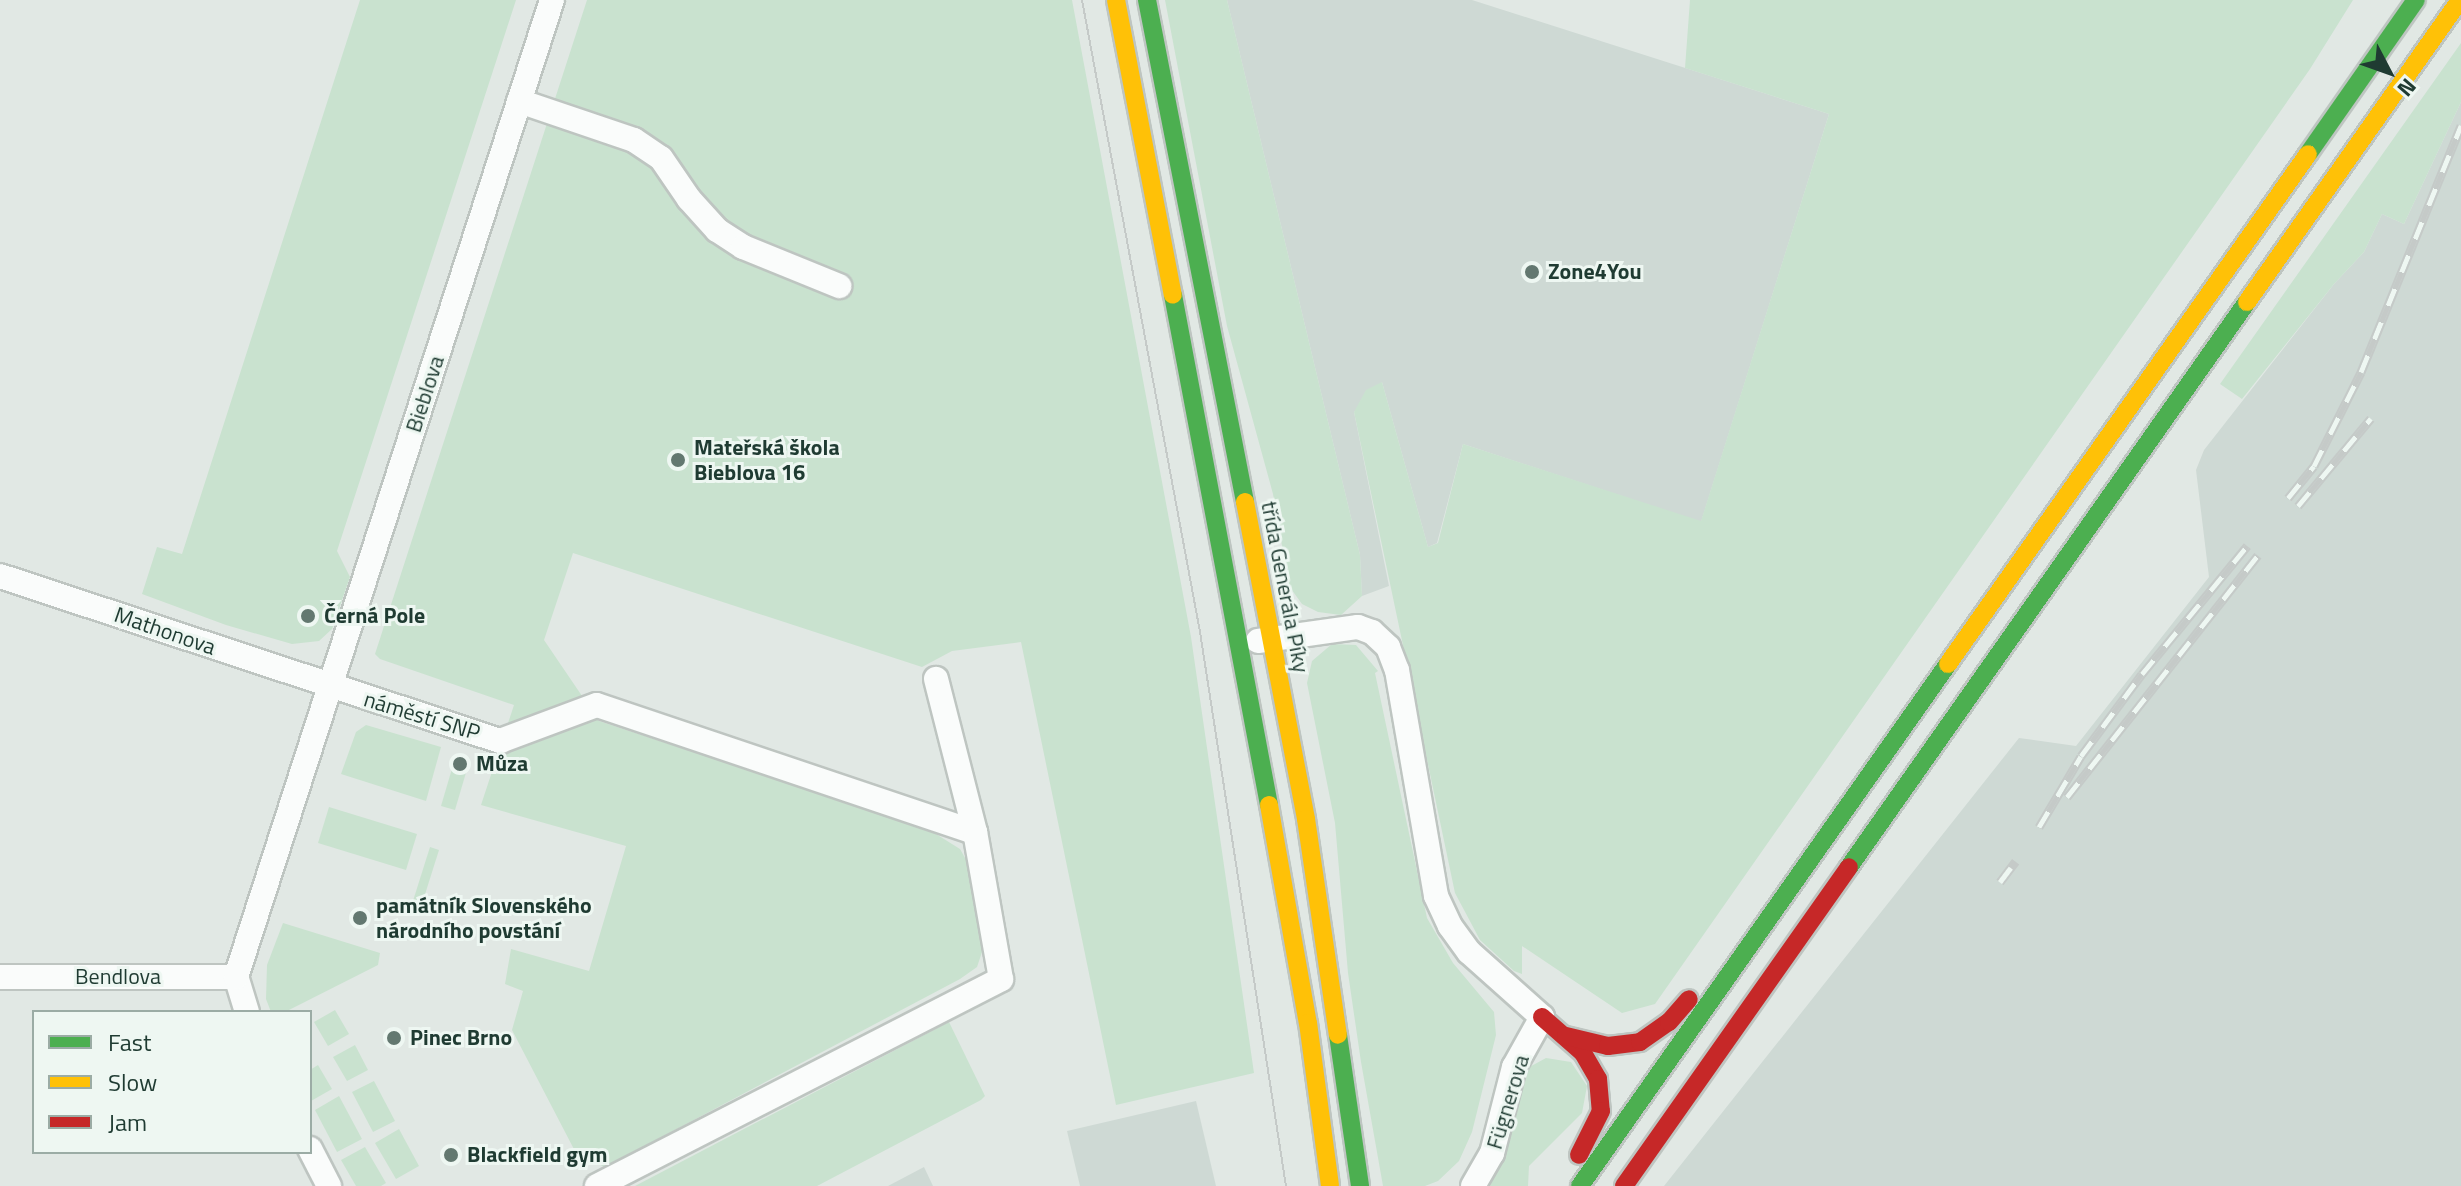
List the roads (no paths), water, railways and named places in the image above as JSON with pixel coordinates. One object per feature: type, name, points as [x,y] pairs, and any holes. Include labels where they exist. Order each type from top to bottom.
[{"type":"main road","points":[[1116,0],[1240,645],[1308,1023],[1330,1186]]},
{"type":"main road","name":"třída Generála Píky","points":[[1147,0],[1326,937],[1360,1186]]},
{"type":"main road","points":[[1573,1180],[1810,860],[2416,0]]},
{"type":"main road","points":[[1624,1186],[2460,0]]},
{"type":"main road","points":[[1566,1036],[1622,1046],[1640,1042],[1655,1033],[1687,1001],[1736,933],[1810,860]]},
{"type":"main road","points":[[1542,1017],[1566,1036],[1593,1068],[1602,1103],[1596,1127],[1573,1180]]},
{"type":"street","name":"Bieblova","points":[[329,687],[552,0]]},
{"type":"street","points":[[519,101],[634,140],[661,158],[689,199],[717,230],[743,247],[839,286]]},
{"type":"street","name":"Mathonova","points":[[0,576],[329,687]]},
{"type":"street","points":[[1240,645],[1358,627],[1372,632],[1388,647],[1397,670],[1436,896],[1450,926],[1469,952],[1542,1017]]},
{"type":"street","points":[[597,1186],[1001,979],[975,832],[936,679]]},
{"type":"street","points":[[246,1010],[236,977],[304,774],[329,687]]},
{"type":"street","name":"náměstí SNP","points":[[329,687],[500,741],[597,705],[975,832]]},
{"type":"street","name":"Bendlova","points":[[0,977],[236,977]]},
{"type":"street","name":"Fügnerova","points":[[1473,1186],[1492,1153],[1514,1067],[1542,1017]]},
{"type":"street","points":[[312,1153],[329,1186]]},
{"type":"tram line","points":[[1082,0],[1200,632],[1286,1186]]},
{"type":"railway","points":[[2288,498],[2314,466],[2361,372],[2461,126]]},
{"type":"railway","points":[[2298,506],[2371,418]]},
{"type":"railway","points":[[2039,827],[2081,756],[2142,674],[2247,546]]},
{"type":"railway","points":[[2067,797],[2258,555]]},
{"type":"railway","points":[[2000,882],[2016,861]]},
{"type":"place","name":"Zone4You","points":[[1532,272]]},
{"type":"place","name":"Mateřská škola Bieblova 16","points":[[678,460]]},
{"type":"place","name":"Černá Pole","points":[[308,616]]},
{"type":"place","name":"Můza","points":[[460,764]]},
{"type":"place","name":"památník Slovenského národního povstání","points":[[360,918]]},
{"type":"place","name":"Pinec Brno","points":[[394,1038]]},
{"type":"place","name":"Blackfield gym","points":[[451,1155]]}]
